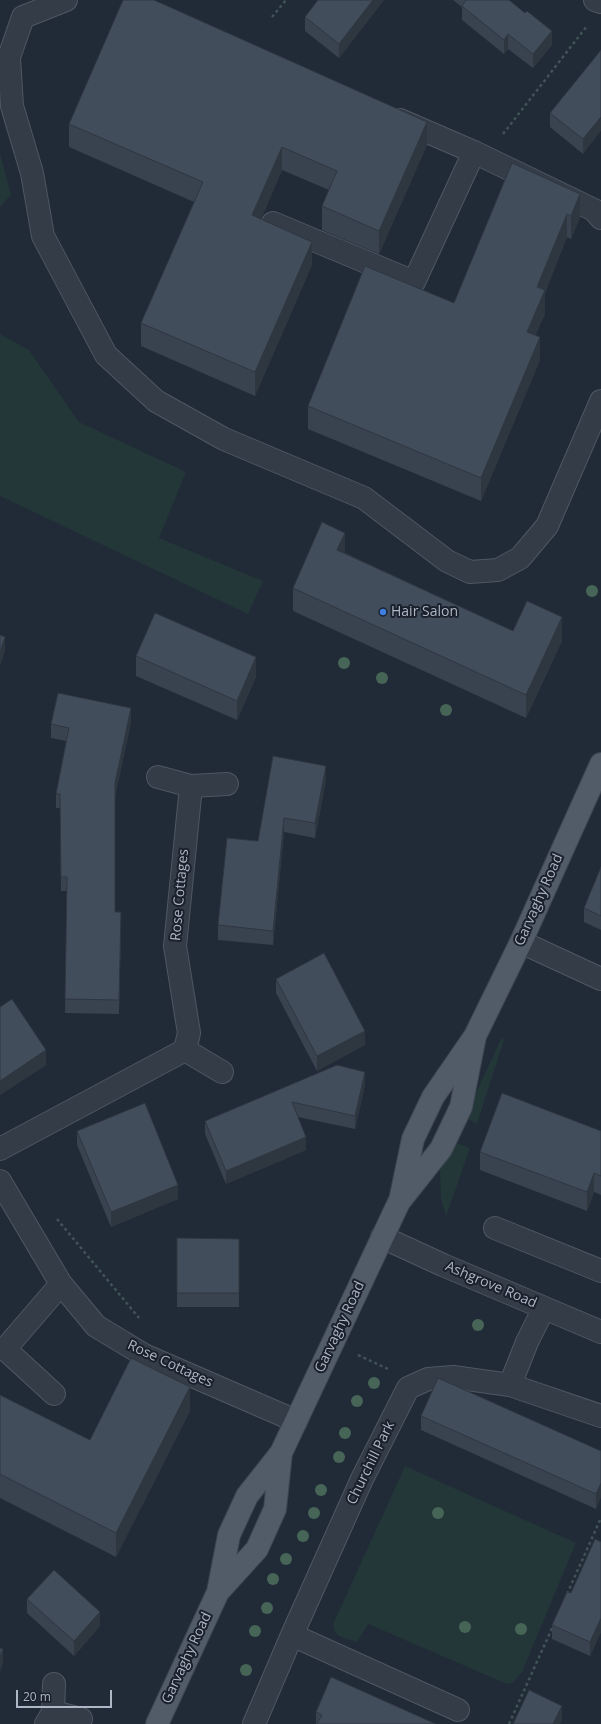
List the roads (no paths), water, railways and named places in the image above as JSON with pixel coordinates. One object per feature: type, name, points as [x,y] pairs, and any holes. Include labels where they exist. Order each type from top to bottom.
[{"type":"main road","name":"Garvaghy Road","points":[[399,1202],[413,1139],[433,1097],[475,1036],[520,942],[601,764]]},
{"type":"main road","name":"Garvaghy Road","points":[[157,1724],[218,1592],[229,1535],[248,1496],[281,1453],[399,1202],[441,1148],[461,1107],[475,1036]]},
{"type":"main road","name":"Garvaghy Road","points":[[218,1592],[257,1549],[275,1509],[281,1453]]},
{"type":"street","points":[[66,0],[23,17],[9,57],[12,106],[32,173],[43,236],[106,355],[156,401],[224,439],[364,498],[448,561],[470,572],[498,570],[520,558],[547,526],[601,401]]},
{"type":"street","points":[[380,111],[474,152],[594,210],[601,218]]},
{"type":"street","points":[[273,223],[414,282],[474,152]]},
{"type":"street","points":[[158,778],[191,786],[227,784]]},
{"type":"street","name":"Rose Cottages","points":[[185,1050],[189,1033],[175,946],[191,786]]},
{"type":"street","points":[[520,942],[601,979]]},
{"type":"street","points":[[0,1149],[185,1050],[222,1072]]},
{"type":"street","name":"Rose Cottages","points":[[0,1181],[60,1284],[96,1326],[144,1355],[296,1421]]},
{"type":"street","points":[[495,1228],[601,1271]]},
{"type":"street","name":"Ashgrove Road","points":[[382,1237],[601,1332]]},
{"type":"street","points":[[54,1394],[5,1349],[60,1284]]},
{"type":"street","points":[[544,1308],[527,1342],[510,1385],[601,1416]]},
{"type":"street","name":"Churchill Park","points":[[254,1724],[362,1479],[408,1388],[428,1379],[453,1377],[510,1385]]},
{"type":"street","points":[[292,1635],[458,1710]]},
{"type":"street","points":[[54,1684],[50,1718],[81,1719]]},
{"type":"place","name":"Hair Salon","points":[[383,612]]}]
